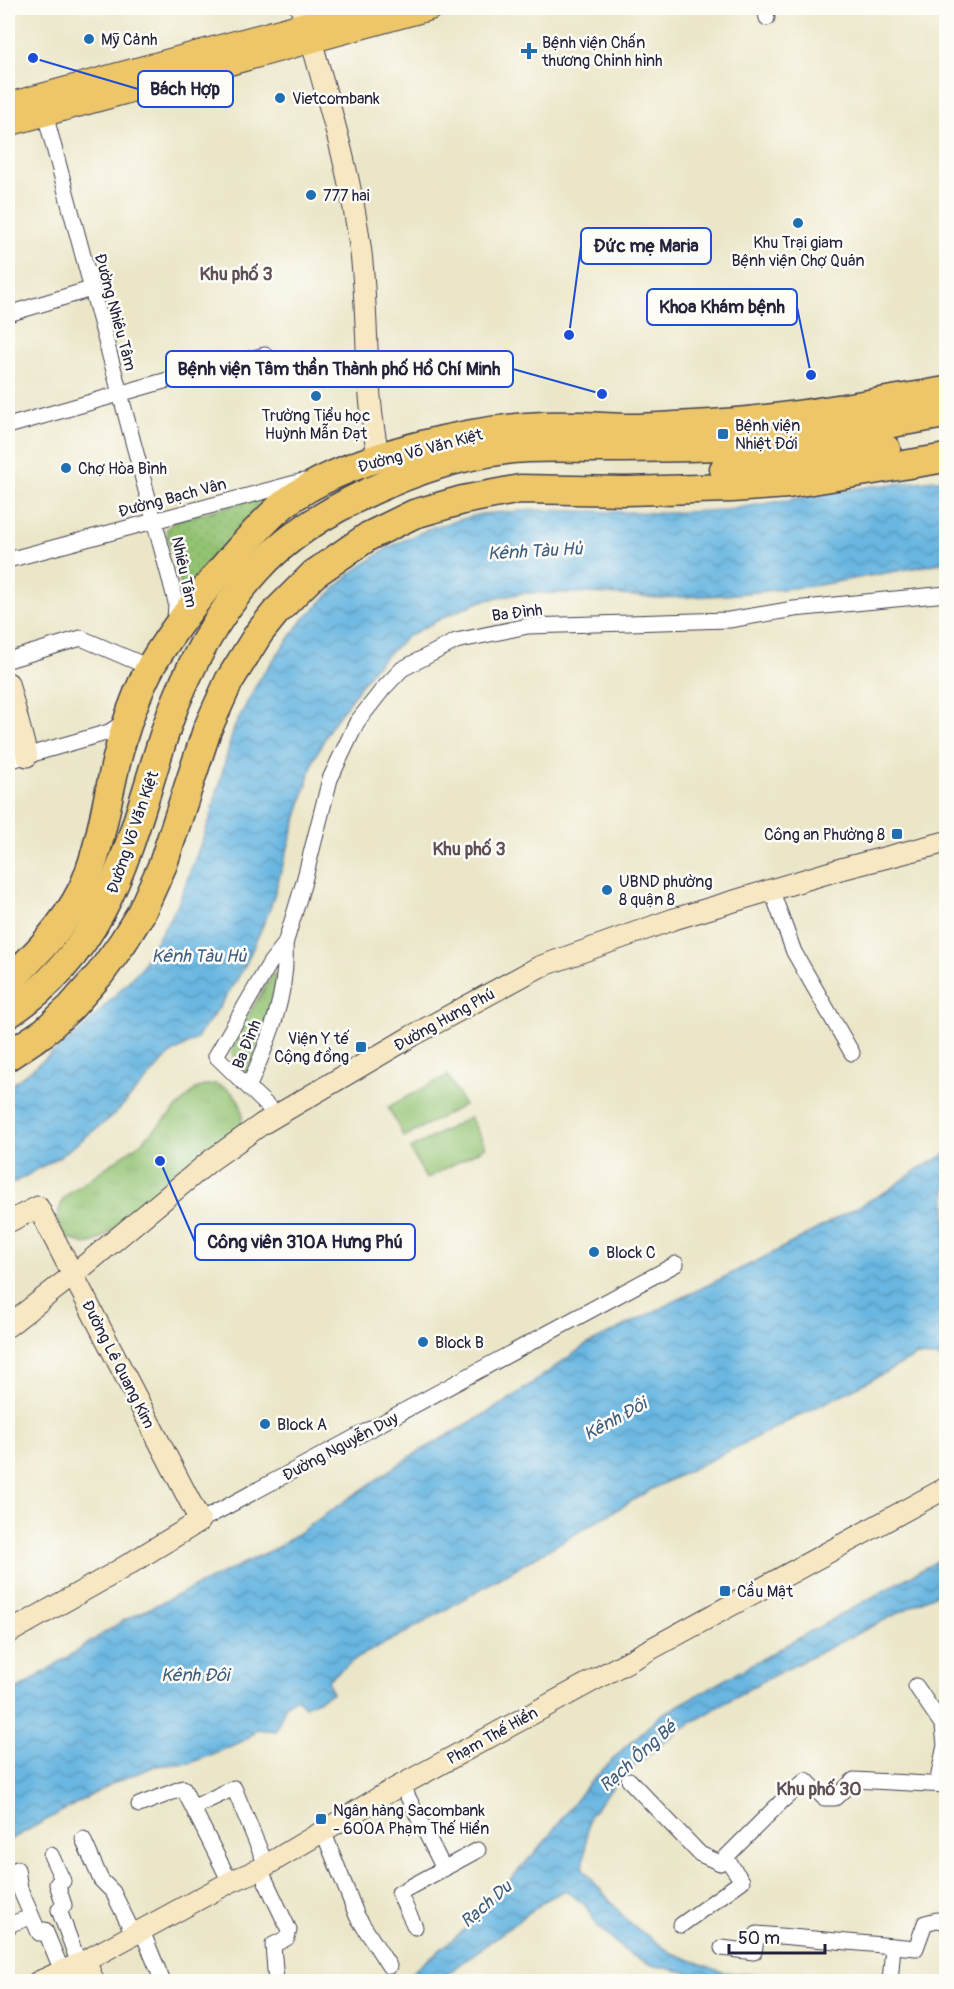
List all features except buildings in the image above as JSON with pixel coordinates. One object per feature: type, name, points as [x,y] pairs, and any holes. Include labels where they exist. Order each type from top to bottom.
[{"type":"highway","name":"Đường Võ Văn Kiệt","points":[[8,1014],[53,977],[79,947],[106,905],[124,862],[167,727],[189,670],[232,602],[256,571],[288,541],[307,527],[390,492],[457,438],[514,428],[575,425],[661,427],[769,420],[946,391]]},
{"type":"highway","name":"Đường Võ Văn Kiệt","points":[[8,1037],[70,986],[111,932],[142,865],[195,710],[236,638],[262,601],[312,554],[363,521],[402,477],[470,456],[507,450],[542,447],[672,448],[767,442],[946,414]]},
{"type":"highway","name":"Đường Võ Văn Kiệt","points":[[390,492],[449,487],[513,474],[548,471],[730,469],[946,440]]},
{"type":"highway","name":"Đường Võ Văn Kiệt","points":[[8,982],[57,929],[82,889],[96,852],[120,732],[150,668],[222,567],[270,516],[296,495],[346,470],[390,492],[463,500],[520,489],[626,491],[732,488],[788,483],[946,458]]},
{"type":"highway","name":"Đường Võ Văn Kiệt","points":[[8,1056],[44,1032],[71,1007],[100,974],[123,942],[141,913],[163,864],[207,729],[229,681],[259,633],[276,612],[314,574],[369,536],[390,492]]},
{"type":"main road","points":[[8,124],[43,105],[194,63],[306,24],[364,8]]},
{"type":"main road","points":[[306,24],[428,8]]},
{"type":"main road","points":[[306,24],[353,196],[362,256],[373,428],[390,492]]},
{"type":"main road","points":[[8,105],[43,105]]},
{"type":"main road","points":[[8,683],[17,758]]},
{"type":"main road","name":"Đường Hưng Phú","points":[[8,1326],[74,1275],[210,1161],[278,1114],[293,1108],[336,1079],[412,1036],[539,967],[674,919],[771,889],[946,842]]},
{"type":"main road","name":"Đường Lê Quang Kim","points":[[8,1222],[38,1207],[200,1521]]},
{"type":"main road","name":"Phạm Thế Hiển","points":[[39,1981],[75,1966],[230,1882],[263,1867],[402,1785],[946,1488]]},
{"type":"main road","name":"Đường Nguyễn Duy","points":[[8,1633],[200,1521]]},
{"type":"main road","points":[[75,1966],[94,1982]]},
{"type":"street","name":"Đường Nhiêu Tâm","points":[[43,105],[119,394],[155,519]]},
{"type":"street","points":[[8,314],[91,289]]},
{"type":"street","points":[[8,426],[265,355]]},
{"type":"street","name":"Đường Bạch Vân","points":[[8,560],[346,470]]},
{"type":"street","name":"Nhiêu Tâm","points":[[155,519],[176,602],[177,616],[174,632]]},
{"type":"street","name":"Ba Đình","points":[[285,944],[270,963],[216,1056],[249,1086],[278,1014],[286,972],[285,944],[303,885],[330,779],[357,722],[383,689],[402,669],[411,664],[465,638],[528,626],[729,620],[794,609],[946,594]]},
{"type":"street","points":[[8,660],[81,638],[150,668]]},
{"type":"street","points":[[17,758],[120,732]]},
{"type":"street","points":[[771,889],[794,952],[852,1053]]},
{"type":"street","points":[[249,1086],[278,1114]]},
{"type":"street","name":"Đường Nguyễn Duy","points":[[200,1521],[676,1264]]},
{"type":"street","points":[[629,1780],[700,1854],[720,1863],[806,1780],[824,1798],[835,1798],[854,1780],[942,1784],[944,1726],[916,1686]]},
{"type":"street","points":[[402,1785],[444,1869]]},
{"type":"street","points":[[139,1805],[183,1788],[230,1882]]},
{"type":"street","points":[[194,1807],[234,1788],[289,1930],[286,1938],[273,1945],[276,1982]]},
{"type":"street","points":[[323,1831],[357,1916],[389,1966]]},
{"type":"street","points":[[83,1839],[101,1880],[113,1892],[138,1933],[163,1982]]},
{"type":"street","points":[[415,1927],[399,1893],[478,1850]]},
{"type":"street","points":[[51,1855],[63,1881],[57,1884],[64,1905],[59,1910],[75,1966]]},
{"type":"street","points":[[681,1925],[742,1881],[726,1858]]},
{"type":"street","points":[[17,1869],[20,1889],[39,1933],[45,1930],[75,1966]]},
{"type":"street","points":[[8,1929],[10,1924],[32,1917]]},
{"type":"street","points":[[722,1948],[754,1952],[757,1934],[916,1948],[925,1923],[937,1920],[946,1922]]},
{"type":"street","points":[[890,1982],[893,1946]]},
{"type":"green space","points":[[289,490],[186,605],[167,533],[167,529],[174,521]]},
{"type":"green space","points":[[275,974],[278,978],[262,1035],[248,1072],[243,1074],[233,1056],[232,1047],[235,1036]]},
{"type":"green space","points":[[448,1075],[464,1105],[404,1137],[388,1107]]},
{"type":"green space","points":[[215,1084],[229,1090],[238,1100],[242,1113],[240,1129],[105,1236],[85,1244],[67,1238],[60,1231],[57,1220],[63,1200],[67,1195],[142,1142],[196,1089]]},
{"type":"green space","points":[[470,1117],[486,1147],[426,1179],[410,1149]]},
{"type":"water","name":"Kênh Tàu Hủ","points":[[946,479],[946,562],[819,585],[727,595],[661,598],[591,593],[523,593],[481,601],[408,636],[375,666],[330,728],[314,759],[270,909],[244,968],[196,1039],[169,1055],[114,1115],[59,1157],[8,1186],[8,1088],[84,1028],[140,969],[178,904],[210,819],[234,728],[260,678],[303,620],[350,574],[388,548],[433,527],[481,514],[535,510],[665,513],[726,510],[873,486]]},
{"type":"water","name":"Kênh Đôi","points":[[946,1154],[946,1369],[938,1357],[916,1356],[652,1489],[405,1633],[358,1657],[328,1680],[332,1693],[305,1706],[297,1698],[286,1704],[276,1731],[257,1729],[243,1741],[190,1763],[155,1766],[115,1782],[8,1841],[8,1693],[20,1688],[121,1622],[278,1547],[410,1457],[504,1403],[586,1345],[773,1253],[887,1191],[920,1168]]},
{"type":"water","name":"Rạch Ông Bé","points":[[946,1554],[946,1589],[757,1684],[681,1729],[621,1777],[589,1816],[583,1869],[628,1922],[670,1952],[725,1973],[773,1976],[792,1981],[726,1981],[652,1965],[629,1954],[599,1928],[585,1905],[565,1890],[546,1900],[438,1981],[401,1981],[462,1932],[542,1845],[584,1789],[661,1715],[941,1559]]},
{"type":"place","name":"Mỹ Cảnh","points":[[89,39]]},
{"type":"place","name":"Bệnh viện Chấn thương Chỉnh hình","points":[[529,51]]},
{"type":"place","name":"Bách Hợp","points":[[33,58]]},
{"type":"place","name":"Vietcombank","points":[[280,98]]},
{"type":"place","name":"777 hai","points":[[311,195]]},
{"type":"place","name":"Khu Trại giam Bệnh viện Chợ Quán","points":[[798,223]]},
{"type":"place","name":"Đức mẹ Maria","points":[[569,335]]},
{"type":"place","name":"Khoa Khám bệnh","points":[[811,375]]},
{"type":"place","name":"Bệnh viện Tâm thần Thành phố Hồ Chí Minh","points":[[602,394]]},
{"type":"place","name":"Trường Tiểu học Huỳnh Mẫn Đạt","points":[[316,396]]},
{"type":"place","name":"Bệnh viện Nhiệt Đới","points":[[723,434]]},
{"type":"place","name":"Chợ Hòa Bình","points":[[66,468]]},
{"type":"place","name":"Công an Phường 8","points":[[897,834]]},
{"type":"place","name":"UBND phường 8 quận 8","points":[[607,890]]},
{"type":"place","name":"Viện Y tế Cộng đồng","points":[[361,1047]]},
{"type":"place","name":"Công viên 310A Hưng Phú","points":[[160,1161]]},
{"type":"place","name":"Block C","points":[[594,1252]]},
{"type":"place","name":"Block B","points":[[423,1342]]},
{"type":"place","name":"Block A","points":[[265,1424]]},
{"type":"place","name":"Cầu Mật","points":[[725,1591]]},
{"type":"place","name":"Ngân hàng Sacombank - 600A Phạm Thế Hiển","points":[[321,1819]]},
{"type":"district","name":"Khu phố 3","points":[[236,274]]},
{"type":"district","name":"Khu phố 3","points":[[469,849]]},
{"type":"district","name":"Khu phố 30","points":[[819,1789]]},
{"type":"water label","name":"Rạch Du","points":[[486,1904]]}]
